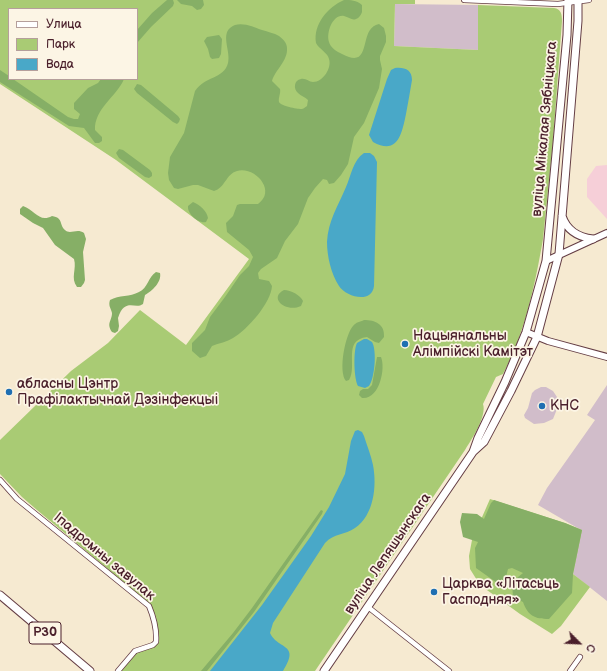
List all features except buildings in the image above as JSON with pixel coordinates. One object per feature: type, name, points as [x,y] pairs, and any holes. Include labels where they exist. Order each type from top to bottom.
[{"type":"main road","name":"вуліца Мікалая Зябніцкага","points":[[558,254],[578,1]]},
{"type":"main road","name":"вуліца Мікалая Зябніцкага","points":[[546,261],[567,35],[568,2]]},
{"type":"main road","points":[[562,215],[565,223],[573,232],[584,238],[593,239]]},
{"type":"main road","points":[[546,261],[558,254],[607,233]]},
{"type":"main road","name":"вуліца Лепяшынскага","points":[[324,671],[473,452],[484,442],[537,337],[558,254]]},
{"type":"main road","name":"вуліца Лепяшынскага","points":[[473,452],[526,332],[546,261]]},
{"type":"main road","points":[[526,332],[537,337],[607,357]]},
{"type":"main road","name":"Р30","points":[[0,596],[90,671]]},
{"type":"street","points":[[464,0],[556,4],[589,0]]},
{"type":"street","name":"Іпадромны завулак","points":[[0,480],[17,499],[149,606],[154,620],[157,636],[156,642],[152,646],[134,651],[118,671]]},
{"type":"street","points":[[368,607],[449,671]]},
{"type":"street","points":[[570,671],[580,657]]},
{"type":"shaded area","points":[[395,4],[478,5],[478,50],[394,46]]},
{"type":"shaded area","points":[[607,165],[607,219],[587,197],[587,179],[596,166]]},
{"type":"shaded area","points":[[607,385],[607,601],[573,574],[581,530],[538,505],[547,488],[595,420],[587,415]]},
{"type":"shaded area","points":[[541,387],[546,387],[553,391],[559,404],[553,419],[544,423],[534,424],[525,418],[524,415],[528,408],[532,393]]},
{"type":"green space","points":[[0,0],[415,0],[415,4],[395,4],[394,46],[478,50],[478,5],[554,8],[561,12],[562,21],[553,141],[543,239],[533,291],[517,342],[503,374],[496,377],[483,404],[483,415],[475,434],[315,671],[117,671],[132,653],[150,646],[157,638],[147,602],[22,497],[0,474],[0,440],[71,371],[108,343],[140,310],[186,345],[249,259],[116,160],[0,84]]},
{"type":"green space","points":[[167,0],[173,0],[173,6],[138,42],[138,29],[152,13]]},
{"type":"green space","points":[[177,0],[203,0],[204,5],[201,9],[197,10],[192,6],[181,4]]},
{"type":"green space","points":[[344,0],[360,3],[362,5],[362,12],[357,19],[340,16],[331,24],[328,38],[330,44],[340,53],[352,58],[358,57],[362,53],[368,33],[372,27],[379,24],[384,28],[386,42],[380,56],[382,69],[379,88],[364,123],[354,137],[348,164],[341,175],[334,183],[329,184],[327,180],[323,179],[315,188],[308,198],[298,224],[285,241],[277,258],[261,269],[258,273],[259,279],[269,281],[272,286],[271,293],[263,308],[251,323],[239,334],[228,341],[212,346],[206,356],[200,358],[192,351],[192,343],[205,330],[210,317],[240,275],[249,266],[253,257],[249,250],[227,232],[226,223],[233,216],[237,205],[258,204],[263,199],[265,193],[264,187],[257,176],[244,170],[237,171],[230,175],[221,187],[214,191],[198,185],[178,189],[174,188],[169,180],[168,173],[170,157],[184,133],[195,91],[199,86],[223,72],[226,68],[229,59],[226,40],[227,31],[234,26],[242,24],[275,34],[284,41],[287,48],[286,57],[272,81],[280,89],[280,103],[293,108],[304,108],[307,106],[308,100],[296,91],[296,83],[297,81],[303,79],[312,82],[317,81],[326,74],[330,63],[327,55],[316,43],[317,29],[319,23],[327,12],[332,7]]},
{"type":"green space","points":[[219,35],[222,39],[221,54],[219,58],[212,59],[204,41],[207,37]]},
{"type":"green space","points":[[0,70],[8,75],[8,80],[14,80],[68,117],[78,119],[80,114],[74,109],[74,103],[88,88],[98,83],[100,80],[124,80],[98,116],[95,130],[102,137],[102,141],[99,143],[95,143],[84,128],[69,126],[0,82]]},
{"type":"green space","points":[[137,84],[141,85],[178,116],[180,119],[179,122],[177,124],[173,122],[137,93],[134,89]]},
{"type":"green space","points":[[119,149],[123,150],[150,170],[152,176],[149,178],[145,177],[119,158],[116,153]]},
{"type":"green space","points":[[193,202],[205,211],[208,218],[206,222],[197,220],[189,212],[188,206]]},
{"type":"green space","points":[[23,206],[40,217],[48,218],[52,216],[58,218],[63,228],[69,232],[79,231],[84,233],[86,239],[83,252],[85,280],[81,287],[77,287],[74,280],[74,259],[55,245],[43,228],[20,214],[20,209]]},
{"type":"green space","points":[[156,272],[160,273],[158,283],[145,295],[143,304],[137,306],[130,305],[124,308],[118,318],[118,331],[115,333],[112,332],[109,326],[112,316],[109,305],[110,300],[117,297],[136,294],[142,290]]},
{"type":"green space","points":[[284,290],[298,295],[303,301],[301,306],[290,308],[281,304],[278,297]]},
{"type":"green space","points":[[364,320],[375,322],[381,326],[384,337],[379,343],[367,337],[359,339],[355,343],[352,354],[351,374],[349,380],[346,381],[343,370],[343,362],[347,337],[354,325]]},
{"type":"green space","points":[[377,357],[381,357],[383,369],[380,383],[373,394],[362,398],[359,395],[360,391],[363,389],[368,389],[372,385]]},
{"type":"green space","points":[[490,499],[565,523],[582,530],[573,574],[590,587],[561,626],[552,634],[520,614],[480,585],[470,569],[469,556],[472,540]]},
{"type":"green space","points":[[494,500],[582,530],[573,574],[572,593],[549,619],[533,616],[527,611],[523,602],[513,597],[512,582],[523,573],[512,568],[508,569],[505,581],[500,585],[476,568],[475,548],[478,542],[463,537],[460,522],[462,513],[477,514],[484,519],[491,503]]},
{"type":"green space","points":[[321,510],[323,511],[322,514],[254,612],[207,671],[201,671],[252,608]]},
{"type":"water","points":[[395,68],[405,69],[411,74],[412,80],[410,93],[403,128],[400,135],[393,144],[381,146],[373,142],[369,135],[387,79],[391,70]]},
{"type":"water","points":[[364,153],[370,153],[374,156],[377,162],[374,286],[369,295],[358,297],[342,290],[336,281],[330,265],[327,242],[329,227],[334,214],[355,164]]},
{"type":"water","points":[[364,339],[372,342],[375,357],[373,377],[369,386],[365,388],[358,386],[354,365],[357,343]]},
{"type":"water","points":[[358,430],[362,432],[364,436],[373,465],[375,482],[373,500],[366,516],[355,528],[332,537],[325,543],[273,623],[270,633],[289,651],[290,656],[283,671],[210,671],[262,605],[311,536],[329,507],[345,474],[351,441],[355,431]]},
{"type":"place","name":"Нацыянальны Алімпійскі Камітэт","points":[[405,344]]},
{"type":"place","name":"абласны Цэнтр Прафілактычнай Дэзінфекцыі","points":[[9,392]]},
{"type":"place","name":"КНС","points":[[542,406]]},
{"type":"place","name":"Царква «Літасьць Гасподняя»","points":[[434,592]]}]
